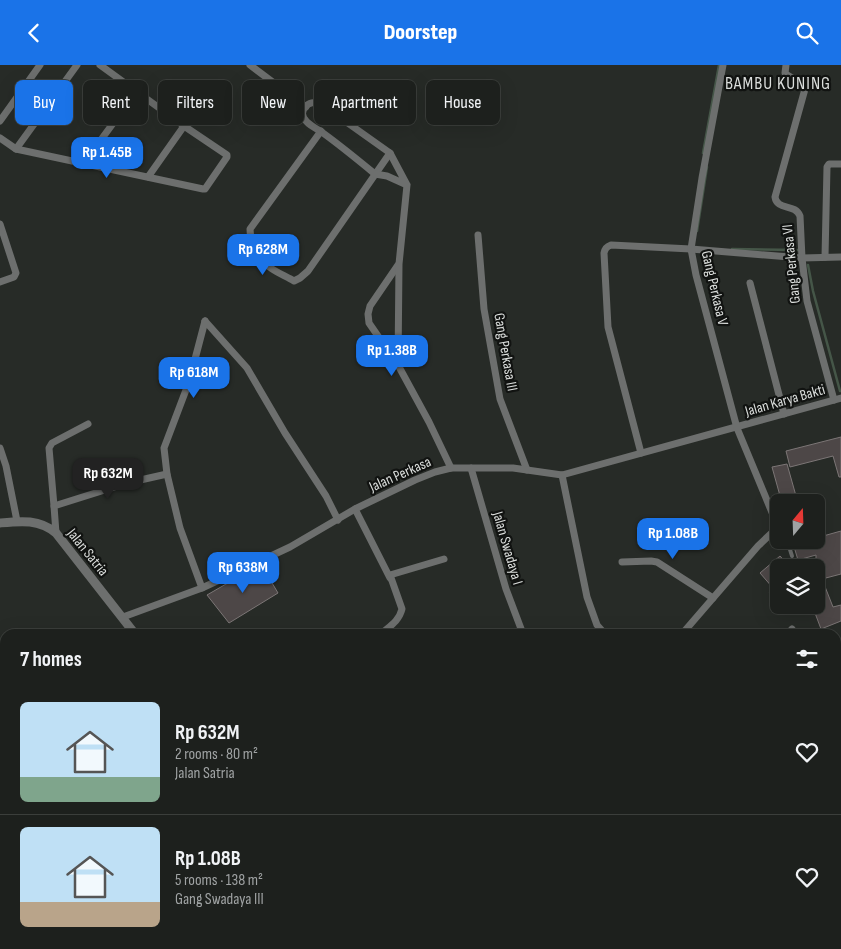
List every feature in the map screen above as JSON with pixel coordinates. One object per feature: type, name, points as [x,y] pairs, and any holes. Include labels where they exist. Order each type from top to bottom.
[{"type":"street","points":[[0,121],[40,65]]},
{"type":"street","points":[[16,149],[77,65]]},
{"type":"street","points":[[100,65],[120,80]]},
{"type":"street","points":[[250,65],[306,107]]},
{"type":"street","name":"Gang Perkasa V","points":[[723,65],[691,249],[696,275],[737,427],[770,508]]},
{"type":"street","name":"Gang Perkasa VI","points":[[786,65],[784,73],[802,81],[805,84],[805,89],[775,197],[779,204],[799,211],[807,301],[838,399]]},
{"type":"street","points":[[398,365],[399,264],[407,185],[390,153],[321,104],[314,102],[306,107],[303,112],[304,119],[307,122],[375,174],[386,176],[407,185]]},
{"type":"street","points":[[84,163],[112,125]]},
{"type":"street","points":[[0,137],[16,149],[204,189],[227,155],[184,125],[148,177]]},
{"type":"street","points":[[321,131],[250,229],[250,237],[254,247],[267,265],[294,281],[308,271],[390,153]]},
{"type":"street","points":[[825,257],[827,167],[829,164],[841,164]]},
{"type":"street","points":[[0,224],[16,273],[14,277],[0,282]]},
{"type":"street","name":"Gang Perkasa III","points":[[478,235],[484,309],[500,399],[526,470]]},
{"type":"street","points":[[641,453],[608,327],[605,249],[611,245],[802,258],[841,257]]},
{"type":"street","points":[[399,264],[370,306],[368,314],[369,323],[398,365],[451,468]]},
{"type":"street","points":[[750,283],[784,414]]},
{"type":"street","points":[[202,588],[180,528],[167,474],[164,448],[189,382],[205,321],[247,368],[285,433],[326,496],[338,520]]},
{"type":"street","name":"Jalan Karya Bakti","points":[[737,427],[838,399]]},
{"type":"street","points":[[56,533],[49,448],[52,443],[88,423]]},
{"type":"street","name":"Jalan Perkasa","points":[[123,617],[202,588],[290,547],[355,509],[435,472],[451,468],[513,468],[562,475],[737,427]]},
{"type":"street","points":[[0,448],[17,521]]},
{"type":"street","name":"Jalan Swadaya I","points":[[471,468],[506,589],[521,629]]},
{"type":"street","points":[[54,506],[128,483],[167,474]]},
{"type":"street","points":[[562,475],[587,597],[601,629]]},
{"type":"street","points":[[355,509],[392,580]]},
{"type":"street","name":"Jalan Satria","points":[[0,523],[17,521],[38,523],[47,526],[56,533],[131,629]]},
{"type":"street","points":[[686,629],[758,546],[770,535]]},
{"type":"street","points":[[387,629],[395,622],[402,609],[390,575],[444,559]]},
{"type":"street","points":[[622,561],[657,562],[713,598]]},
{"type":"lane","points":[[790,549],[792,556]]},
{"type":"building","points":[[841,437],[841,477],[839,477],[833,456],[790,467],[786,451]]},
{"type":"building","points":[[787,464],[795,494],[780,494],[772,467]]},
{"type":"building","points":[[841,531],[841,574],[825,578],[825,559],[816,559],[816,555],[798,559],[795,549],[825,549],[825,535]]},
{"type":"building","points":[[770,564],[770,585],[760,573]]},
{"type":"building","points":[[262,566],[278,593],[229,623],[207,595]]},
{"type":"building","points":[[825,587],[833,607],[841,605],[841,621],[821,629],[815,614],[825,614]]},
{"type":"waterway","points":[[703,153],[719,65]]},
{"type":"waterway","points":[[697,231],[707,167]]},
{"type":"waterway","points":[[732,249],[798,250]]},
{"type":"waterway","points":[[808,265],[813,291],[841,391]]},
{"type":"district","name":"BAMBU KUNING","points":[[778,83]]}]
